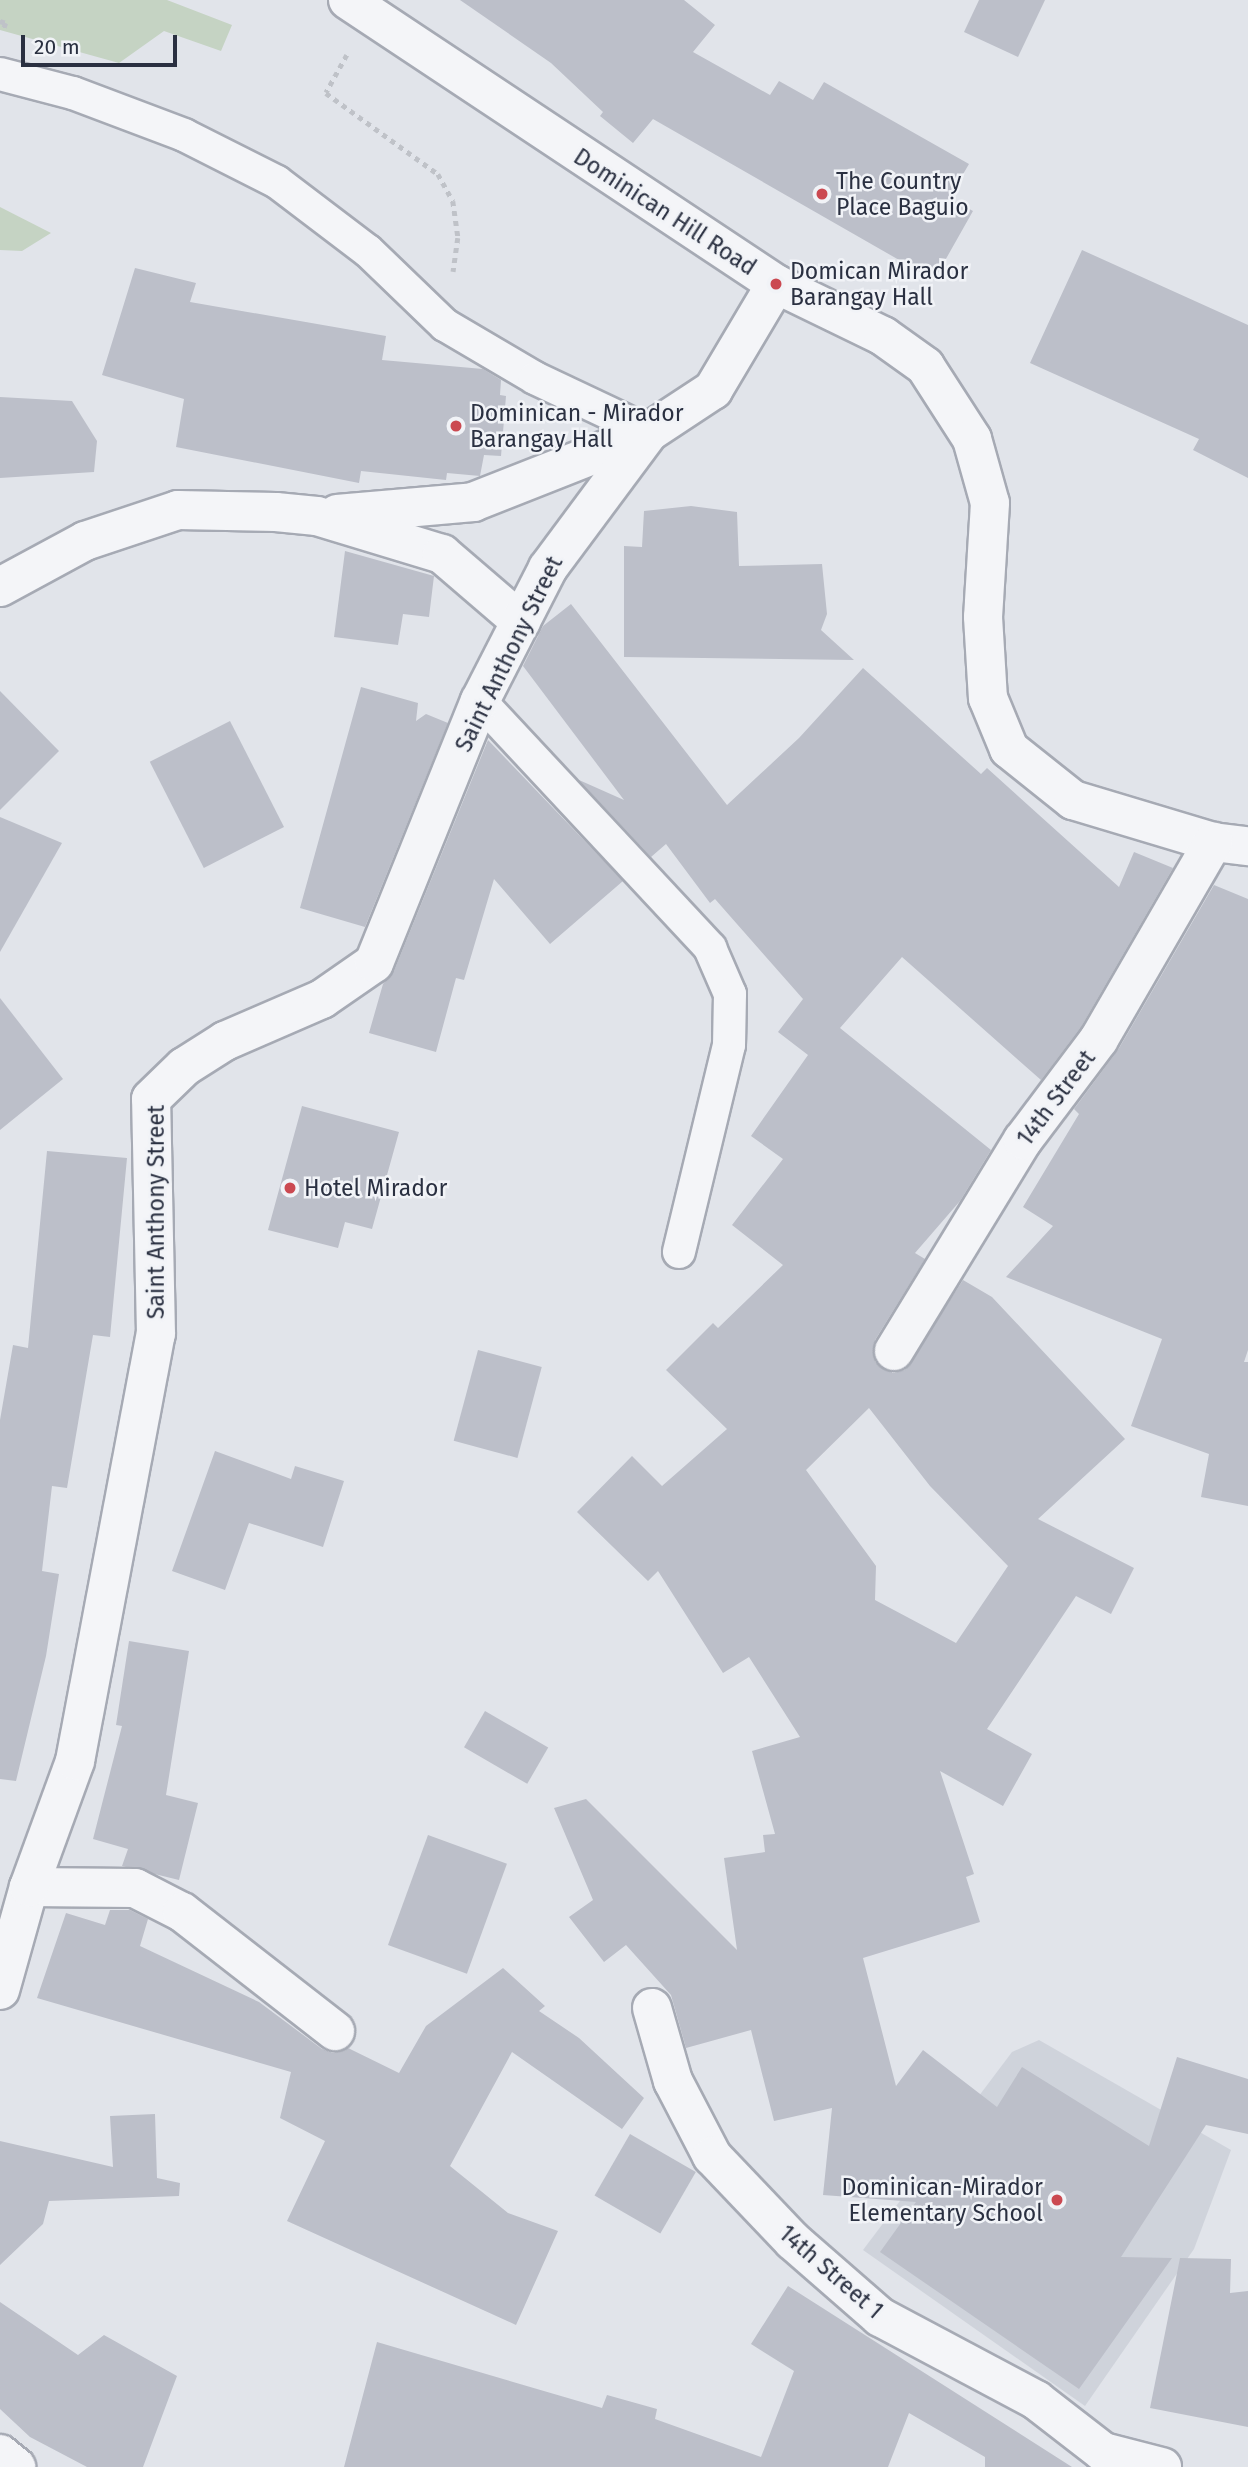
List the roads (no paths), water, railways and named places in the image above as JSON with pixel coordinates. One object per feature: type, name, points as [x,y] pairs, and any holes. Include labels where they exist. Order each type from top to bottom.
[{"type":"street","name":"Dominican Hill Road","points":[[359,6],[523,120],[776,285],[883,336],[925,366],[972,439],[990,503],[983,617],[988,698],[1009,749],[1073,800],[1231,844]]},
{"type":"street","name":"Saint Anthony Street","points":[[0,1990],[29,1887],[75,1761],[156,1334],[151,1099],[184,1067],[225,1041],[322,999],[374,963],[480,701],[548,568],[584,514],[649,432],[713,390],[776,285]]},
{"type":"street","points":[[0,587],[85,541],[178,510],[317,516],[473,502],[649,432]]},
{"type":"street","points":[[317,516],[442,554],[521,622]]},
{"type":"street","name":"14th Street","points":[[894,1351],[1023,1140],[1099,1039],[1231,844]]},
{"type":"street","points":[[29,1887],[135,1888],[182,1912],[335,2031]]},
{"type":"street","name":"14th Street 1","points":[[652,2008],[673,2081],[712,2156],[793,2241],[880,2317],[1036,2400],[1101,2460],[1162,2467]]},
{"type":"street","points":[[0,2454],[16,2467]]},
{"type":"lane","points":[[0,74],[73,93],[184,135],[277,182],[397,275],[445,325],[535,378],[649,432]]},
{"type":"lane","points":[[480,701],[710,948],[730,994],[729,1045],[679,1252]]},
{"type":"place","name":"The Country Place Baguio","points":[[822,194]]},
{"type":"place","name":"Domican Mirador Barangay Hall","points":[[776,284]]},
{"type":"place","name":"Dominican - Mirador Barangay Hall","points":[[456,426]]},
{"type":"place","name":"Hotel Mirador","points":[[290,1188]]},
{"type":"place","name":"Dominican-Mirador Elementary School","points":[[1057,2200]]}]
